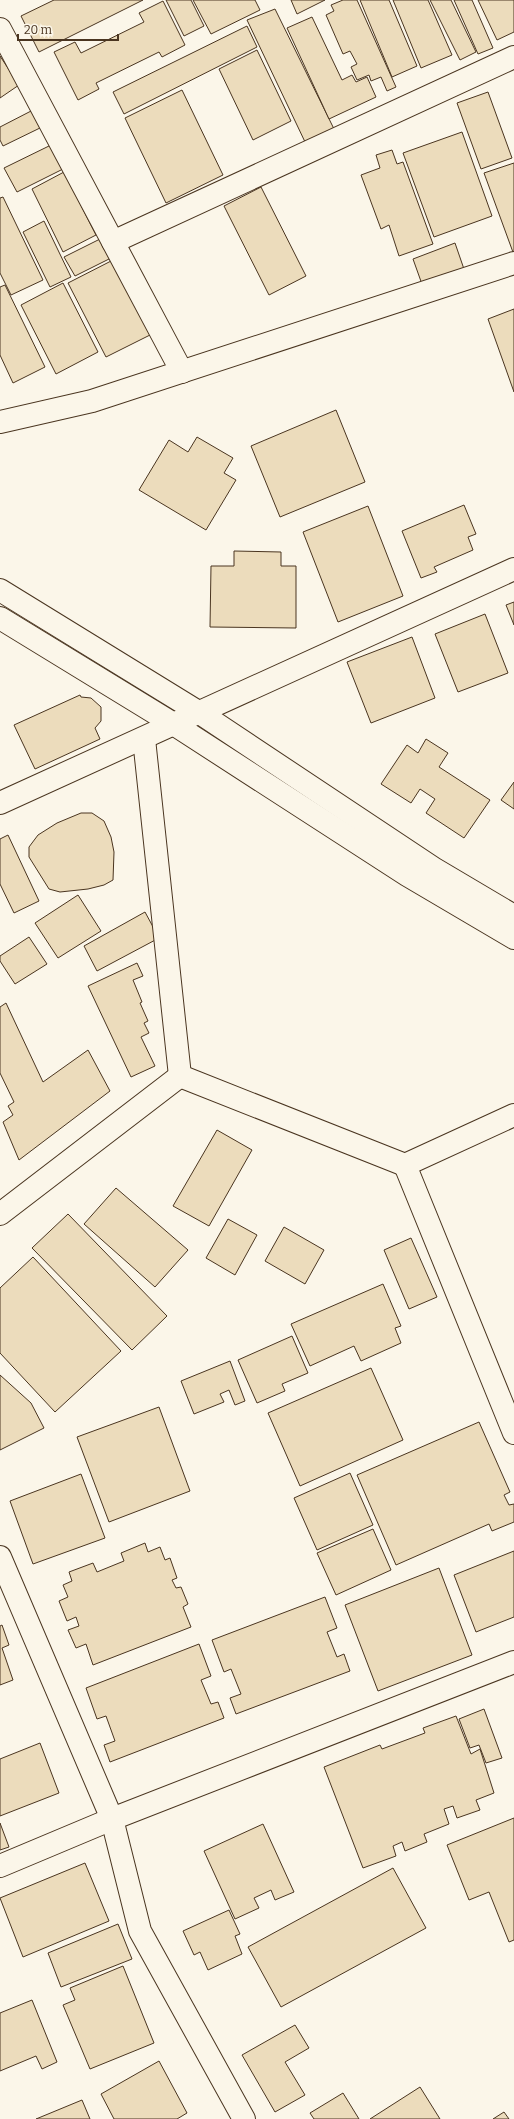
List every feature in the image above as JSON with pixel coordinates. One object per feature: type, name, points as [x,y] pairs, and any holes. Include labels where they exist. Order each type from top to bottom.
[{"type":"street","points":[[0,29],[182,372]]},
{"type":"street","points":[[113,242],[514,57]]},
{"type":"street","points":[[0,422],[92,401],[514,263]]},
{"type":"street","points":[[0,803],[175,725],[514,569]]},
{"type":"street","points":[[0,590],[200,713],[433,868],[514,916]]},
{"type":"street","points":[[0,618],[175,725],[407,875],[514,938]]},
{"type":"street","points":[[144,739],[180,1076]]},
{"type":"street","points":[[180,1076],[405,1165],[514,1115]]},
{"type":"street","points":[[0,1214],[180,1076]]},
{"type":"street","points":[[405,1165],[514,1433]]},
{"type":"street","points":[[0,1557],[112,1819],[140,1931],[244,2119]]},
{"type":"street","points":[[0,1866],[112,1819],[514,1662]]},
{"type":"building","points":[[54,0],[143,0],[39,52],[21,16]]},
{"type":"building","points":[[166,0],[191,0],[204,26],[184,36]]},
{"type":"building","points":[[193,0],[255,0],[260,10],[211,34]]},
{"type":"building","points":[[291,0],[325,0],[297,14]]},
{"type":"building","points":[[343,0],[357,0],[396,87],[387,91],[381,77],[371,81],[369,75],[357,80],[351,67],[357,64],[350,51],[343,54],[326,15],[334,11],[331,5]]},
{"type":"building","points":[[360,0],[389,0],[417,66],[392,77]]},
{"type":"building","points":[[393,0],[428,0],[452,55],[421,68]]},
{"type":"building","points":[[430,0],[451,0],[476,52],[460,60]]},
{"type":"building","points":[[454,0],[472,0],[493,48],[478,54]]},
{"type":"building","points":[[478,0],[514,0],[514,32],[497,40]]},
{"type":"building","points":[[163,1],[185,45],[162,57],[159,52],[96,83],[99,89],[78,100],[54,52],[75,42],[81,53],[144,22],[139,13]]},
{"type":"building","points":[[275,9],[335,131],[306,144],[247,20]]},
{"type":"building","points":[[312,17],[342,80],[352,75],[356,82],[367,77],[376,97],[329,119],[287,28]]},
{"type":"building","points":[[247,26],[257,47],[124,114],[113,92]]},
{"type":"building","points":[[257,50],[291,121],[253,140],[219,69]]},
{"type":"building","points":[[0,56],[19,85],[0,98]]},
{"type":"building","points":[[182,90],[223,175],[166,203],[125,118]]},
{"type":"building","points":[[488,92],[512,158],[481,169],[457,103]]},
{"type":"building","points":[[33,110],[42,127],[3,146],[0,140],[0,127]]},
{"type":"building","points":[[462,132],[492,216],[434,237],[403,153]]},
{"type":"building","points":[[51,145],[63,169],[17,192],[4,168]]},
{"type":"building","points":[[392,150],[397,164],[403,162],[433,244],[399,256],[389,225],[381,229],[361,175],[380,168],[376,155]]},
{"type":"building","points":[[514,163],[514,255],[484,173]]},
{"type":"building","points":[[64,172],[96,235],[63,252],[32,189]]},
{"type":"building","points":[[261,187],[306,276],[269,295],[224,206]]},
{"type":"building","points":[[3,197],[43,280],[11,295],[0,273],[0,198]]},
{"type":"building","points":[[44,221],[71,277],[50,287],[23,232]]},
{"type":"building","points":[[102,238],[111,258],[75,276],[64,257]]},
{"type":"building","points":[[455,243],[465,272],[423,287],[413,259]]},
{"type":"building","points":[[113,260],[150,335],[106,357],[68,283]]},
{"type":"building","points":[[63,283],[98,352],[56,374],[21,305]]},
{"type":"building","points":[[5,285],[45,367],[13,383],[0,355],[0,287]]},
{"type":"building","points":[[514,309],[514,392],[488,319]]},
{"type":"building","points":[[336,410],[365,482],[280,517],[251,446]]},
{"type":"building","points":[[197,437],[233,458],[224,473],[236,480],[206,530],[139,490],[169,440],[188,452]]},
{"type":"building","points":[[464,505],[476,534],[468,537],[473,550],[434,567],[437,572],[421,578],[402,531]]},
{"type":"building","points":[[368,506],[403,596],[338,622],[303,532]]},
{"type":"building","points":[[234,551],[281,552],[281,566],[296,566],[296,628],[210,627],[211,566],[234,566]]},
{"type":"building","points":[[514,602],[514,625],[506,605]]},
{"type":"building","points":[[485,614],[508,673],[458,692],[435,634]]},
{"type":"building","points":[[412,637],[435,698],[371,723],[347,662]]},
{"type":"building","points":[[80,695],[81,697],[91,698],[101,707],[101,721],[95,728],[100,739],[35,769],[14,725]]},
{"type":"building","points":[[426,739],[448,753],[439,767],[490,800],[464,838],[426,813],[435,799],[420,789],[411,803],[381,784],[407,745],[418,753]]},
{"type":"building","points":[[514,782],[514,809],[501,800]]},
{"type":"building","points":[[81,813],[92,813],[104,821],[111,837],[114,852],[113,880],[104,885],[88,889],[60,892],[49,889],[29,857],[29,847],[38,835],[57,823]]},
{"type":"building","points":[[8,835],[39,901],[14,913],[0,884],[0,839]]},
{"type":"building","points":[[78,895],[101,931],[58,958],[35,923]]},
{"type":"building","points":[[145,912],[159,938],[97,971],[84,946]]},
{"type":"building","points":[[29,937],[47,964],[15,984],[0,961],[0,956]]},
{"type":"building","points":[[137,963],[143,976],[133,980],[142,1002],[140,1003],[148,1021],[144,1023],[149,1033],[141,1037],[155,1066],[131,1077],[88,986]]},
{"type":"building","points":[[6,1003],[43,1082],[88,1050],[110,1091],[19,1160],[3,1122],[13,1115],[8,1106],[14,1102],[0,1073],[0,1007]]},
{"type":"building","points":[[217,1130],[252,1150],[209,1226],[173,1206]]},
{"type":"building","points":[[116,1188],[188,1250],[155,1287],[84,1224]]},
{"type":"building","points":[[68,1214],[167,1316],[132,1350],[32,1248]]},
{"type":"building","points":[[228,1219],[257,1235],[235,1275],[206,1258]]},
{"type":"building","points":[[284,1227],[324,1250],[305,1284],[265,1261]]},
{"type":"building","points":[[411,1238],[437,1297],[409,1309],[384,1250]]},
{"type":"building","points":[[33,1257],[121,1351],[55,1412],[0,1353],[0,1288]]},
{"type":"building","points":[[383,1284],[401,1326],[395,1328],[401,1343],[361,1361],[354,1346],[310,1366],[291,1324]]},
{"type":"building","points":[[292,1336],[308,1373],[282,1384],[285,1391],[257,1403],[238,1360]]},
{"type":"building","points":[[230,1361],[245,1401],[235,1405],[229,1390],[220,1394],[224,1402],[194,1414],[181,1381]]},
{"type":"building","points":[[371,1368],[403,1440],[300,1486],[268,1413]]},
{"type":"building","points":[[0,1375],[31,1403],[44,1428],[0,1450]]},
{"type":"building","points":[[159,1407],[190,1491],[109,1522],[77,1437]]},
{"type":"building","points":[[479,1422],[510,1492],[504,1495],[509,1505],[514,1504],[514,1522],[492,1531],[489,1524],[396,1565],[357,1475]]},
{"type":"building","points":[[350,1473],[373,1525],[317,1550],[294,1498]]},
{"type":"building","points":[[81,1474],[105,1538],[33,1564],[10,1501]]},
{"type":"building","points":[[373,1529],[391,1570],[336,1595],[317,1553]]},
{"type":"building","points":[[145,1543],[148,1552],[160,1547],[165,1560],[170,1558],[177,1578],[172,1580],[176,1588],[181,1587],[188,1604],[183,1607],[191,1627],[93,1665],[86,1644],[76,1648],[68,1630],[79,1626],[76,1617],[67,1621],[59,1601],[68,1597],[63,1585],[72,1581],[69,1572],[93,1563],[97,1572],[124,1561],[121,1553]]},
{"type":"building","points":[[514,1551],[514,1617],[476,1632],[454,1575]]},
{"type":"building","points":[[439,1568],[472,1655],[378,1691],[345,1605]]},
{"type":"building","points":[[325,1597],[337,1628],[327,1632],[337,1657],[344,1654],[350,1671],[236,1714],[230,1698],[241,1694],[231,1669],[224,1672],[212,1640]]},
{"type":"building","points":[[2,1625],[9,1645],[2,1648],[13,1680],[0,1685],[0,1626]]},
{"type":"building","points":[[199,1644],[211,1676],[201,1680],[211,1704],[218,1702],[224,1718],[110,1762],[104,1745],[115,1741],[106,1716],[97,1719],[86,1688]]},
{"type":"building","points":[[484,1709],[502,1758],[486,1763],[479,1745],[470,1748],[459,1719]]},
{"type":"building","points":[[456,1716],[471,1754],[480,1749],[494,1793],[476,1800],[480,1810],[457,1818],[453,1806],[444,1809],[449,1824],[424,1834],[427,1842],[405,1851],[402,1842],[393,1846],[396,1856],[363,1868],[324,1767],[380,1745],[382,1749],[425,1733],[423,1728]]},
{"type":"building","points":[[40,1743],[59,1793],[0,1816],[0,1759]]},
{"type":"building","points":[[514,1818],[514,1940],[509,1942],[489,1892],[469,1900],[447,1845]]},
{"type":"building","points":[[0,1823],[9,1847],[0,1850]]},
{"type":"building","points":[[263,1824],[294,1892],[275,1900],[271,1890],[254,1898],[259,1908],[235,1919],[204,1851]]},
{"type":"building","points":[[85,1863],[109,1921],[23,1957],[0,1898]]},
{"type":"building","points":[[393,1868],[426,1928],[281,2007],[248,1947]]},
{"type":"building","points":[[229,1910],[240,1934],[235,1936],[242,1954],[208,1970],[200,1952],[194,1955],[183,1931]]},
{"type":"building","points":[[118,1924],[132,1959],[61,1987],[48,1953]]},
{"type":"building","points":[[123,1966],[154,2043],[90,2069],[63,2005],[75,2000],[70,1988]]},
{"type":"building","points":[[32,2000],[57,2062],[42,2069],[36,2056],[0,2071],[0,2013]]},
{"type":"building","points":[[295,2025],[309,2048],[285,2062],[305,2095],[275,2112],[242,2055]]},
{"type":"building","points":[[159,2061],[187,2113],[177,2119],[114,2119],[101,2094]]},
{"type":"building","points":[[420,2087],[440,2119],[370,2119]]},
{"type":"building","points":[[343,2093],[359,2119],[314,2119],[310,2113]]},
{"type":"building","points":[[82,2100],[90,2119],[36,2119]]},
{"type":"building","points":[[504,2112],[509,2119],[493,2119]]}]
